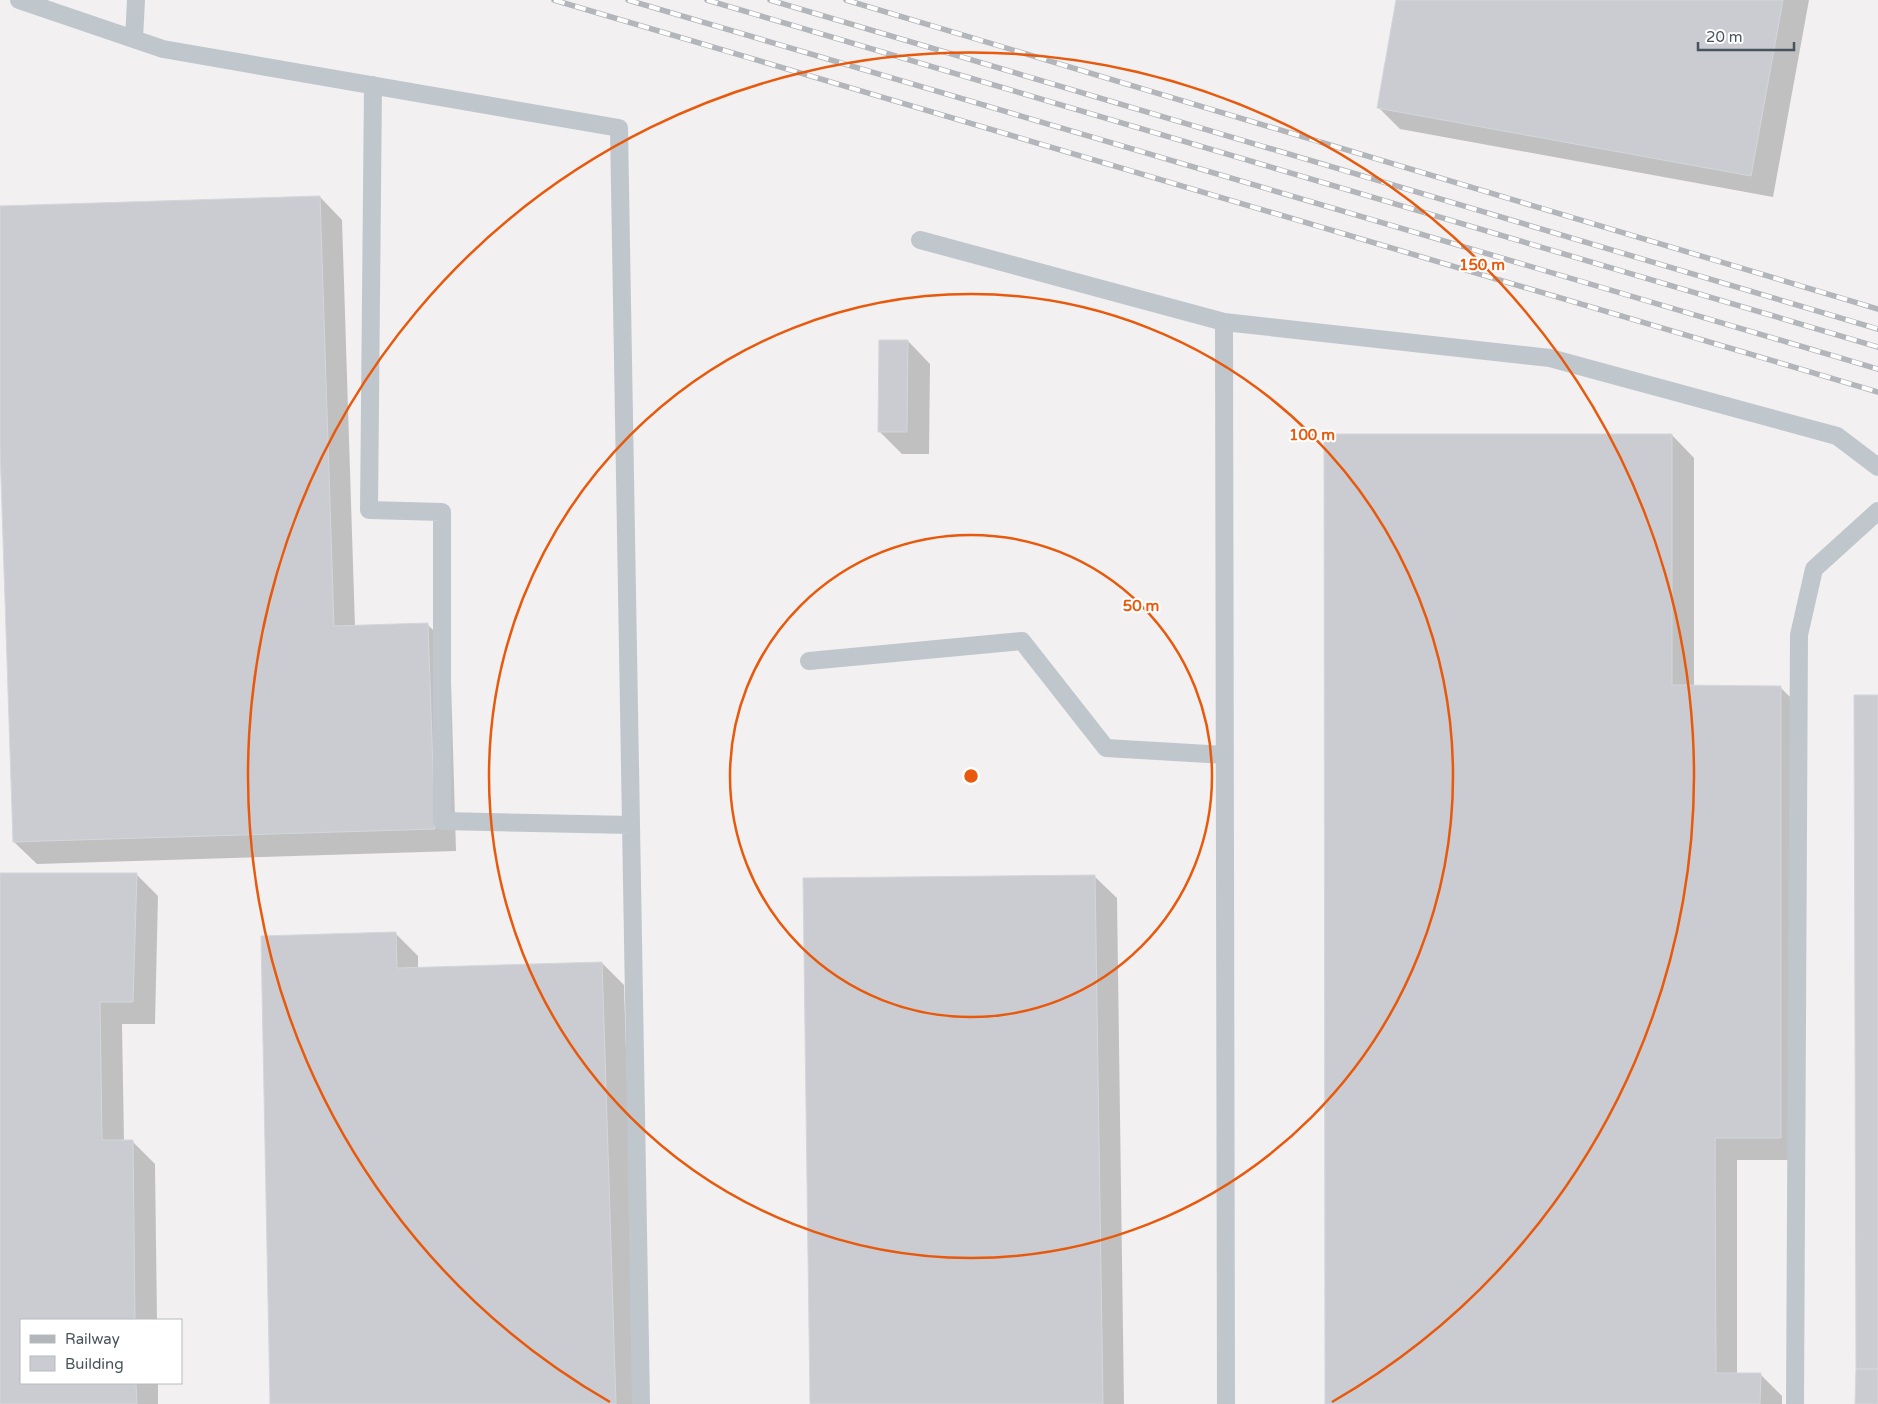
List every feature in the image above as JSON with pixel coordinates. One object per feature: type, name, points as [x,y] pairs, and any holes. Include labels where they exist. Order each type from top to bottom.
[{"type":"lane","points":[[19,0],[163,48],[619,128],[641,1404]]},
{"type":"lane","points":[[134,39],[136,0]]},
{"type":"lane","points":[[373,85],[369,510],[442,512],[442,821],[631,825]]},
{"type":"lane","points":[[920,240],[1224,322],[1550,358],[1837,436],[1878,467]]},
{"type":"lane","points":[[1224,322],[1226,1404]]},
{"type":"lane","points":[[1795,1404],[1799,635],[1814,569],[1878,511]]},
{"type":"lane","points":[[809,661],[1022,641],[1106,748],[1225,755]]},
{"type":"building","points":[[1396,0],[1783,0],[1751,176],[1377,108]]},
{"type":"building","points":[[320,196],[334,626],[428,623],[435,829],[13,842],[0,447],[0,206]]},
{"type":"building","points":[[879,340],[908,340],[907,432],[878,432]]},
{"type":"building","points":[[1324,434],[1672,434],[1672,685],[1781,686],[1781,1138],[1715,1138],[1716,1373],[1761,1373],[1760,1404],[1325,1404]]},
{"type":"building","points":[[1854,695],[1878,695],[1878,1369],[1856,1369]]},
{"type":"building","points":[[0,873],[137,873],[133,1002],[100,1002],[102,1140],[133,1140],[135,1319],[20,1319],[20,1384],[136,1384],[137,1404],[0,1404]]},
{"type":"building","points":[[1095,875],[1103,1404],[810,1404],[803,878]]},
{"type":"building","points":[[396,932],[397,968],[602,962],[616,1404],[270,1404],[261,936]]},
{"type":"building","points":[[1856,1369],[1878,1369],[1878,1404],[1855,1404]]},
{"type":"railway","points":[[554,0],[1878,392]]},
{"type":"railway","points":[[628,0],[1878,369]]},
{"type":"railway","points":[[707,0],[1878,347]]},
{"type":"railway","points":[[770,0],[1878,329]]},
{"type":"railway","points":[[846,0],[1878,309]]}]
